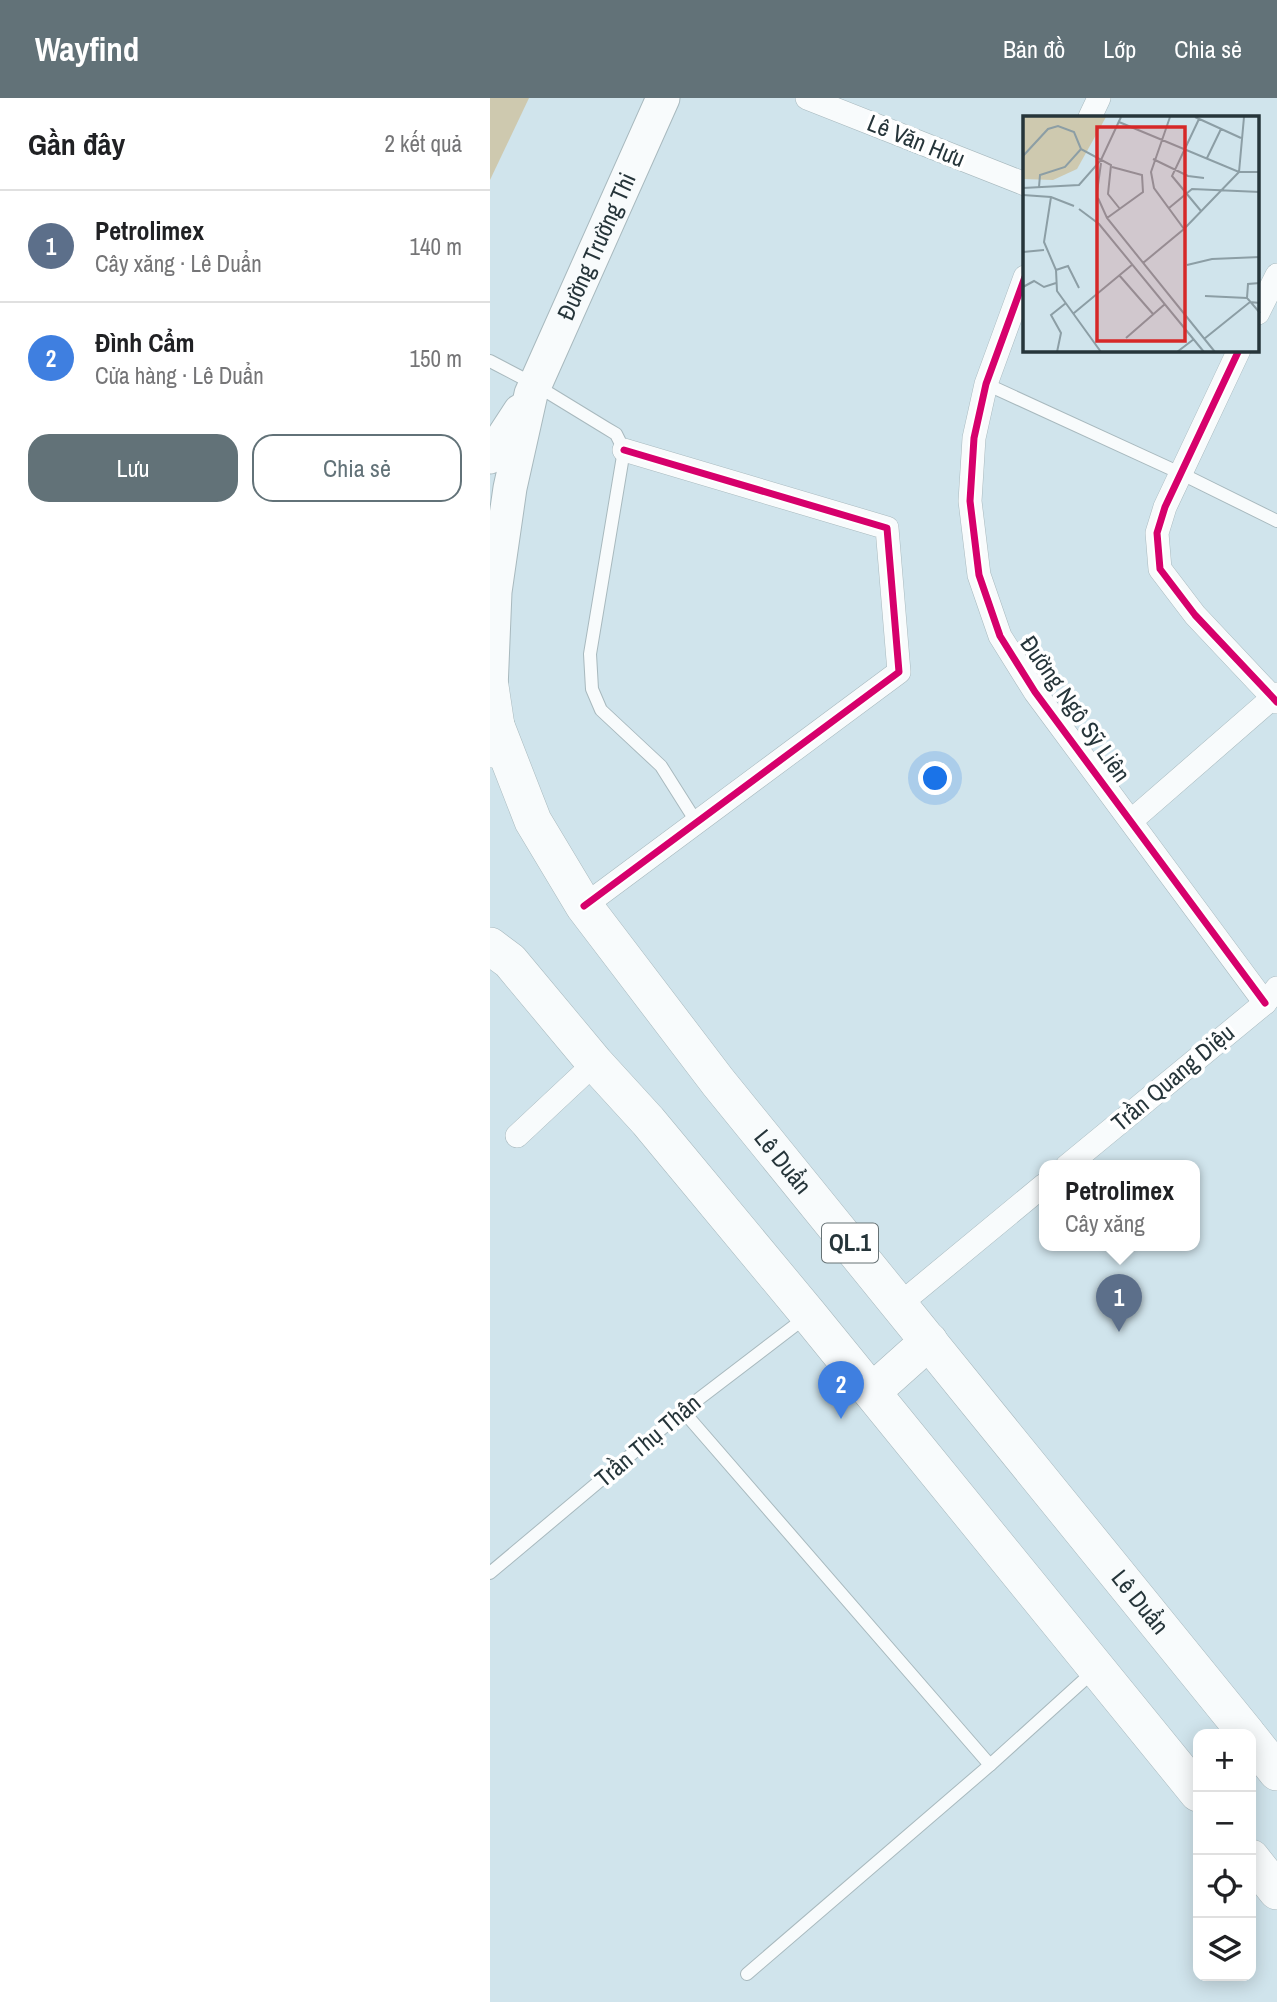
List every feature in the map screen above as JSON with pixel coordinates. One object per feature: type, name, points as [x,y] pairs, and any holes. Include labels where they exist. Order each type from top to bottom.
[{"type":"main road","name":"Đường Trường Thi","points":[[532,389],[663,98]]},
{"type":"main road","points":[[490,457],[532,389]]},
{"type":"main road","points":[[491,688],[495,592],[510,488],[532,389]]},
{"type":"main road","name":"QL.1","points":[[491,688],[493,740]]},
{"type":"main road","name":"Lê Duẩn","points":[[493,740],[533,821],[584,906],[718,1082],[1243,1729]]},
{"type":"main road","points":[[490,946],[510,961],[595,1063],[648,1121],[1197,1792]]},
{"type":"main road","points":[[872,1392],[929,1341]]},
{"type":"main road","points":[[1256,1746],[1277,1772]]},
{"type":"main road","points":[[1256,1864],[1277,1891]]},
{"type":"street","name":"Lê Văn Hưu","points":[[807,98],[1023,183]]},
{"type":"street","points":[[1090,116],[1099,98]]},
{"type":"street","points":[[1259,310],[1271,279]]},
{"type":"street","name":"Đường Ngô Sỹ Liên","points":[[1023,282],[986,384],[974,438],[970,500],[979,575],[1000,636],[1035,692],[1131,821],[1271,995]]},
{"type":"street","points":[[1131,821],[1275,698],[1195,615],[1160,569],[1157,533],[1180,473],[1238,352]]},
{"type":"street","points":[[584,906],[900,672],[887,528],[624,450]]},
{"type":"street","name":"Trần Quang Diệu","points":[[1074,1160],[1271,995]]},
{"type":"street","points":[[517,1136],[595,1063]]},
{"type":"street","points":[[900,1304],[1039,1189]]},
{"type":"lane","points":[[490,361],[532,389],[615,434],[624,450],[590,654],[592,689],[601,710],[661,766],[697,823]]},
{"type":"lane","points":[[986,384],[1180,473],[1277,521]]},
{"type":"lane","name":"Trần Thụ Thân","points":[[490,1573],[683,1411],[809,1315]]},
{"type":"lane","points":[[683,1411],[990,1765]]},
{"type":"lane","points":[[747,1973],[990,1765],[1097,1668]]},
{"type":"shaded area","points":[[490,98],[529,98],[490,180]]},
{"type":"cycle path","points":[[1023,282],[986,384],[974,438],[970,501],[979,575],[1000,636],[1035,692],[1265,1003]]},
{"type":"cycle path","points":[[1238,352],[1165,507],[1157,533],[1160,569],[1195,615],[1277,702]]},
{"type":"cycle path","points":[[584,906],[899,672],[887,528],[624,450]]},
{"type":"place","name":"Petrolimex","points":[[1119,1332]]},
{"type":"place","name":"Đình Cẩm","points":[[841,1419]]}]
